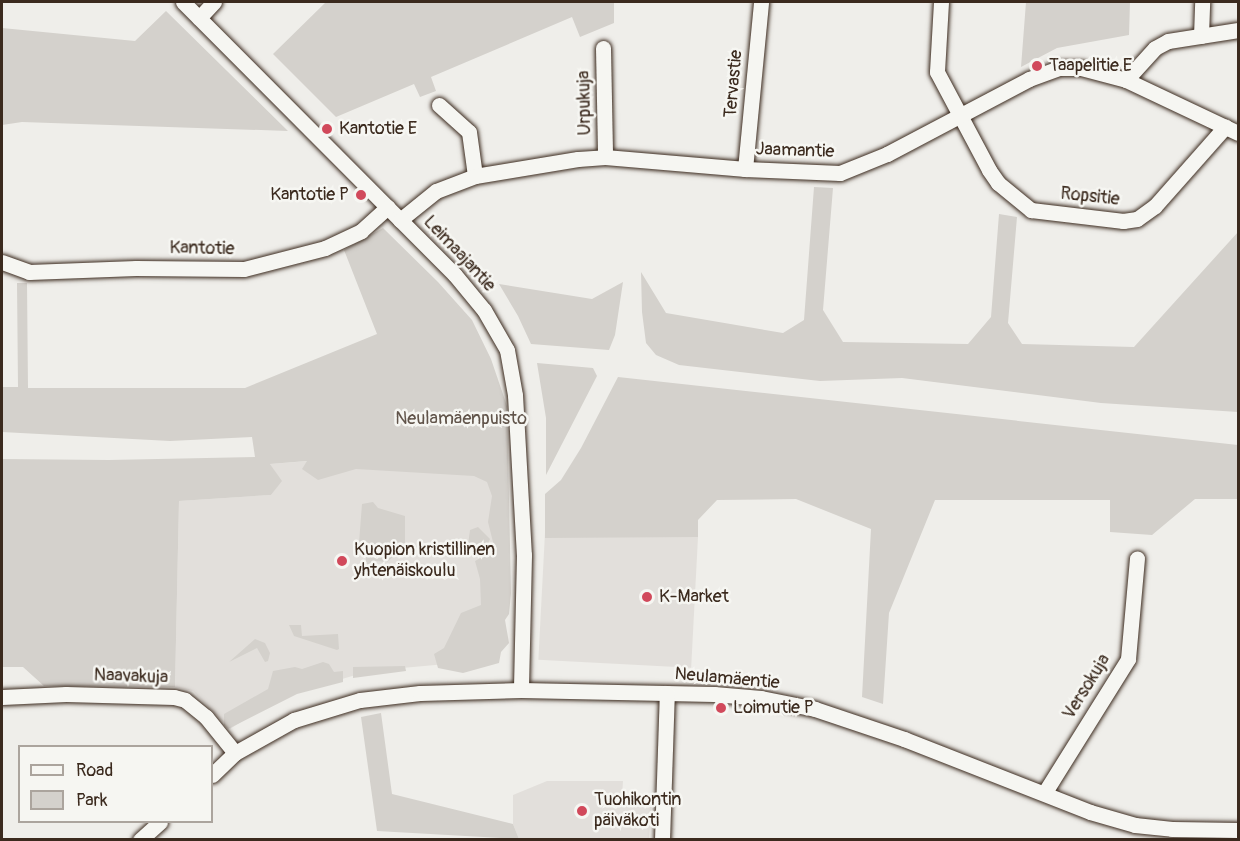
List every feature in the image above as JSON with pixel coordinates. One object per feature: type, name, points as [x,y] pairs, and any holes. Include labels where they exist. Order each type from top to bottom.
[{"type":"street","name":"Leimaajantie","points":[[183,2],[455,275],[477,301],[507,350],[515,395],[524,555],[521,690]]},
{"type":"street","points":[[199,18],[214,2]]},
{"type":"street","name":"Tervastie","points":[[745,169],[761,2]]},
{"type":"street","points":[[941,2],[937,72],[961,115]]},
{"type":"street","points":[[1201,36],[1202,2]]},
{"type":"street","points":[[1126,80],[1155,48],[1168,41],[1239,30]]},
{"type":"street","name":"Urpukuja","points":[[603,48],[605,157]]},
{"type":"street","name":"Jaamantie","points":[[400,220],[436,191],[475,176],[605,157],[745,169],[840,173],[887,154],[1029,79],[1059,68],[1081,68],[1126,80],[1232,130]]},
{"type":"street","points":[[439,105],[469,132],[475,176]]},
{"type":"street","name":"Ropsitie","points":[[961,115],[989,171],[998,183],[1020,203],[1044,212],[1123,221],[1137,219],[1155,206],[1232,130]]},
{"type":"street","name":"Kantotie","points":[[2,262],[29,272],[136,268],[244,269],[325,248],[361,231],[388,207]]},
{"type":"street","name":"Versokuja","points":[[1045,792],[1128,659],[1137,558]]},
{"type":"street","name":"Neulamäentie","points":[[213,774],[235,753],[294,720],[360,700],[420,693],[521,690],[667,693],[761,698],[815,709],[1045,792],[1090,812],[1135,825],[1172,829],[1239,830]]},
{"type":"street","points":[[662,840],[667,693]]},
{"type":"street","name":"Naavakuja","points":[[2,697],[66,694],[174,697],[185,700],[206,717],[235,753]]},
{"type":"street","points":[[140,840],[159,823]]},
{"type":"shaded area","name":"Kuopion kristillinen yhtenäiskoulu","points":[[309,461],[438,463],[508,468],[507,606],[446,664],[369,671],[295,693],[261,709],[230,729],[193,691],[175,687],[179,501],[271,495],[281,481],[270,464]]},
{"type":"shaded area","points":[[545,529],[698,537],[691,668],[538,660]]},
{"type":"shaded area","name":"Tuohikontin päiväkoti","points":[[547,781],[623,781],[622,797],[652,797],[649,839],[519,839],[513,824],[513,795]]},
{"type":"green space","points":[[326,2],[614,2],[614,23],[580,37],[572,17],[431,77],[436,91],[420,97],[414,84],[336,117],[273,54]]},
{"type":"green space","points":[[1026,2],[1130,2],[1129,35],[1057,48],[1021,67]]},
{"type":"green space","points":[[166,11],[288,131],[22,122],[2,125],[2,28],[135,41]]},
{"type":"green space","points":[[814,187],[833,188],[823,310],[843,342],[968,344],[991,317],[999,214],[1017,217],[1008,323],[1022,344],[1134,347],[1238,232],[1238,412],[1101,403],[902,378],[820,381],[679,365],[656,355],[646,343],[642,312],[641,272],[666,313],[783,333],[804,320]]},
{"type":"green space","name":"Neulamäenpuisto","points":[[383,228],[438,282],[472,320],[491,359],[507,406],[511,593],[509,614],[505,620],[509,643],[501,652],[499,663],[463,673],[438,668],[434,654],[444,648],[461,613],[481,605],[480,579],[475,561],[495,550],[488,522],[492,496],[487,482],[474,476],[356,469],[318,480],[302,469],[307,461],[270,464],[282,481],[271,495],[179,501],[175,687],[44,686],[23,667],[2,667],[2,459],[109,460],[255,457],[252,437],[170,441],[2,432],[2,387],[18,387],[17,283],[27,283],[28,388],[245,388],[377,334],[344,250]]},
{"type":"green space","points":[[623,282],[615,335],[609,350],[531,344],[499,284],[592,299]]},
{"type":"green space","points":[[537,363],[593,368],[597,376],[546,475],[546,418]]},
{"type":"green space","points":[[618,377],[1238,445],[1238,499],[1195,499],[1152,535],[1110,532],[1110,500],[935,500],[889,613],[883,704],[862,697],[871,529],[796,499],[717,500],[698,520],[698,537],[545,538],[545,494],[561,480],[581,448]]},
{"type":"green space","points":[[373,502],[378,508],[405,516],[405,549],[396,549],[394,556],[387,562],[376,561],[375,566],[366,565],[366,544],[359,543],[362,504]]},
{"type":"green space","points":[[478,527],[490,539],[482,556],[468,545],[470,530]]},
{"type":"green space","points":[[289,625],[301,625],[302,636],[338,634],[339,649],[294,636]]},
{"type":"green space","points":[[255,639],[265,643],[270,653],[268,661],[265,662],[257,648],[229,662]]},
{"type":"green space","points":[[323,662],[329,664],[334,672],[343,671],[343,682],[297,694],[228,729],[224,725],[224,714],[268,689],[273,671],[295,667],[302,669]]},
{"type":"green space","points":[[405,666],[406,671],[353,678],[353,667]]},
{"type":"green space","points":[[381,713],[392,794],[513,824],[519,839],[377,831],[361,717]]},
{"type":"place","name":"Taapelitie E","points":[[1037,66]]},
{"type":"place","name":"Kantotie E","points":[[327,129]]},
{"type":"place","name":"Kantotie P","points":[[361,195]]},
{"type":"place","name":"Kuopion kristillinen yhtenäiskoulu","points":[[342,561]]},
{"type":"place","name":"K-Market","points":[[647,597]]},
{"type":"place","name":"Loimutie P","points":[[721,708]]},
{"type":"place","name":"Tuohikontin päiväkoti","points":[[582,811]]}]
